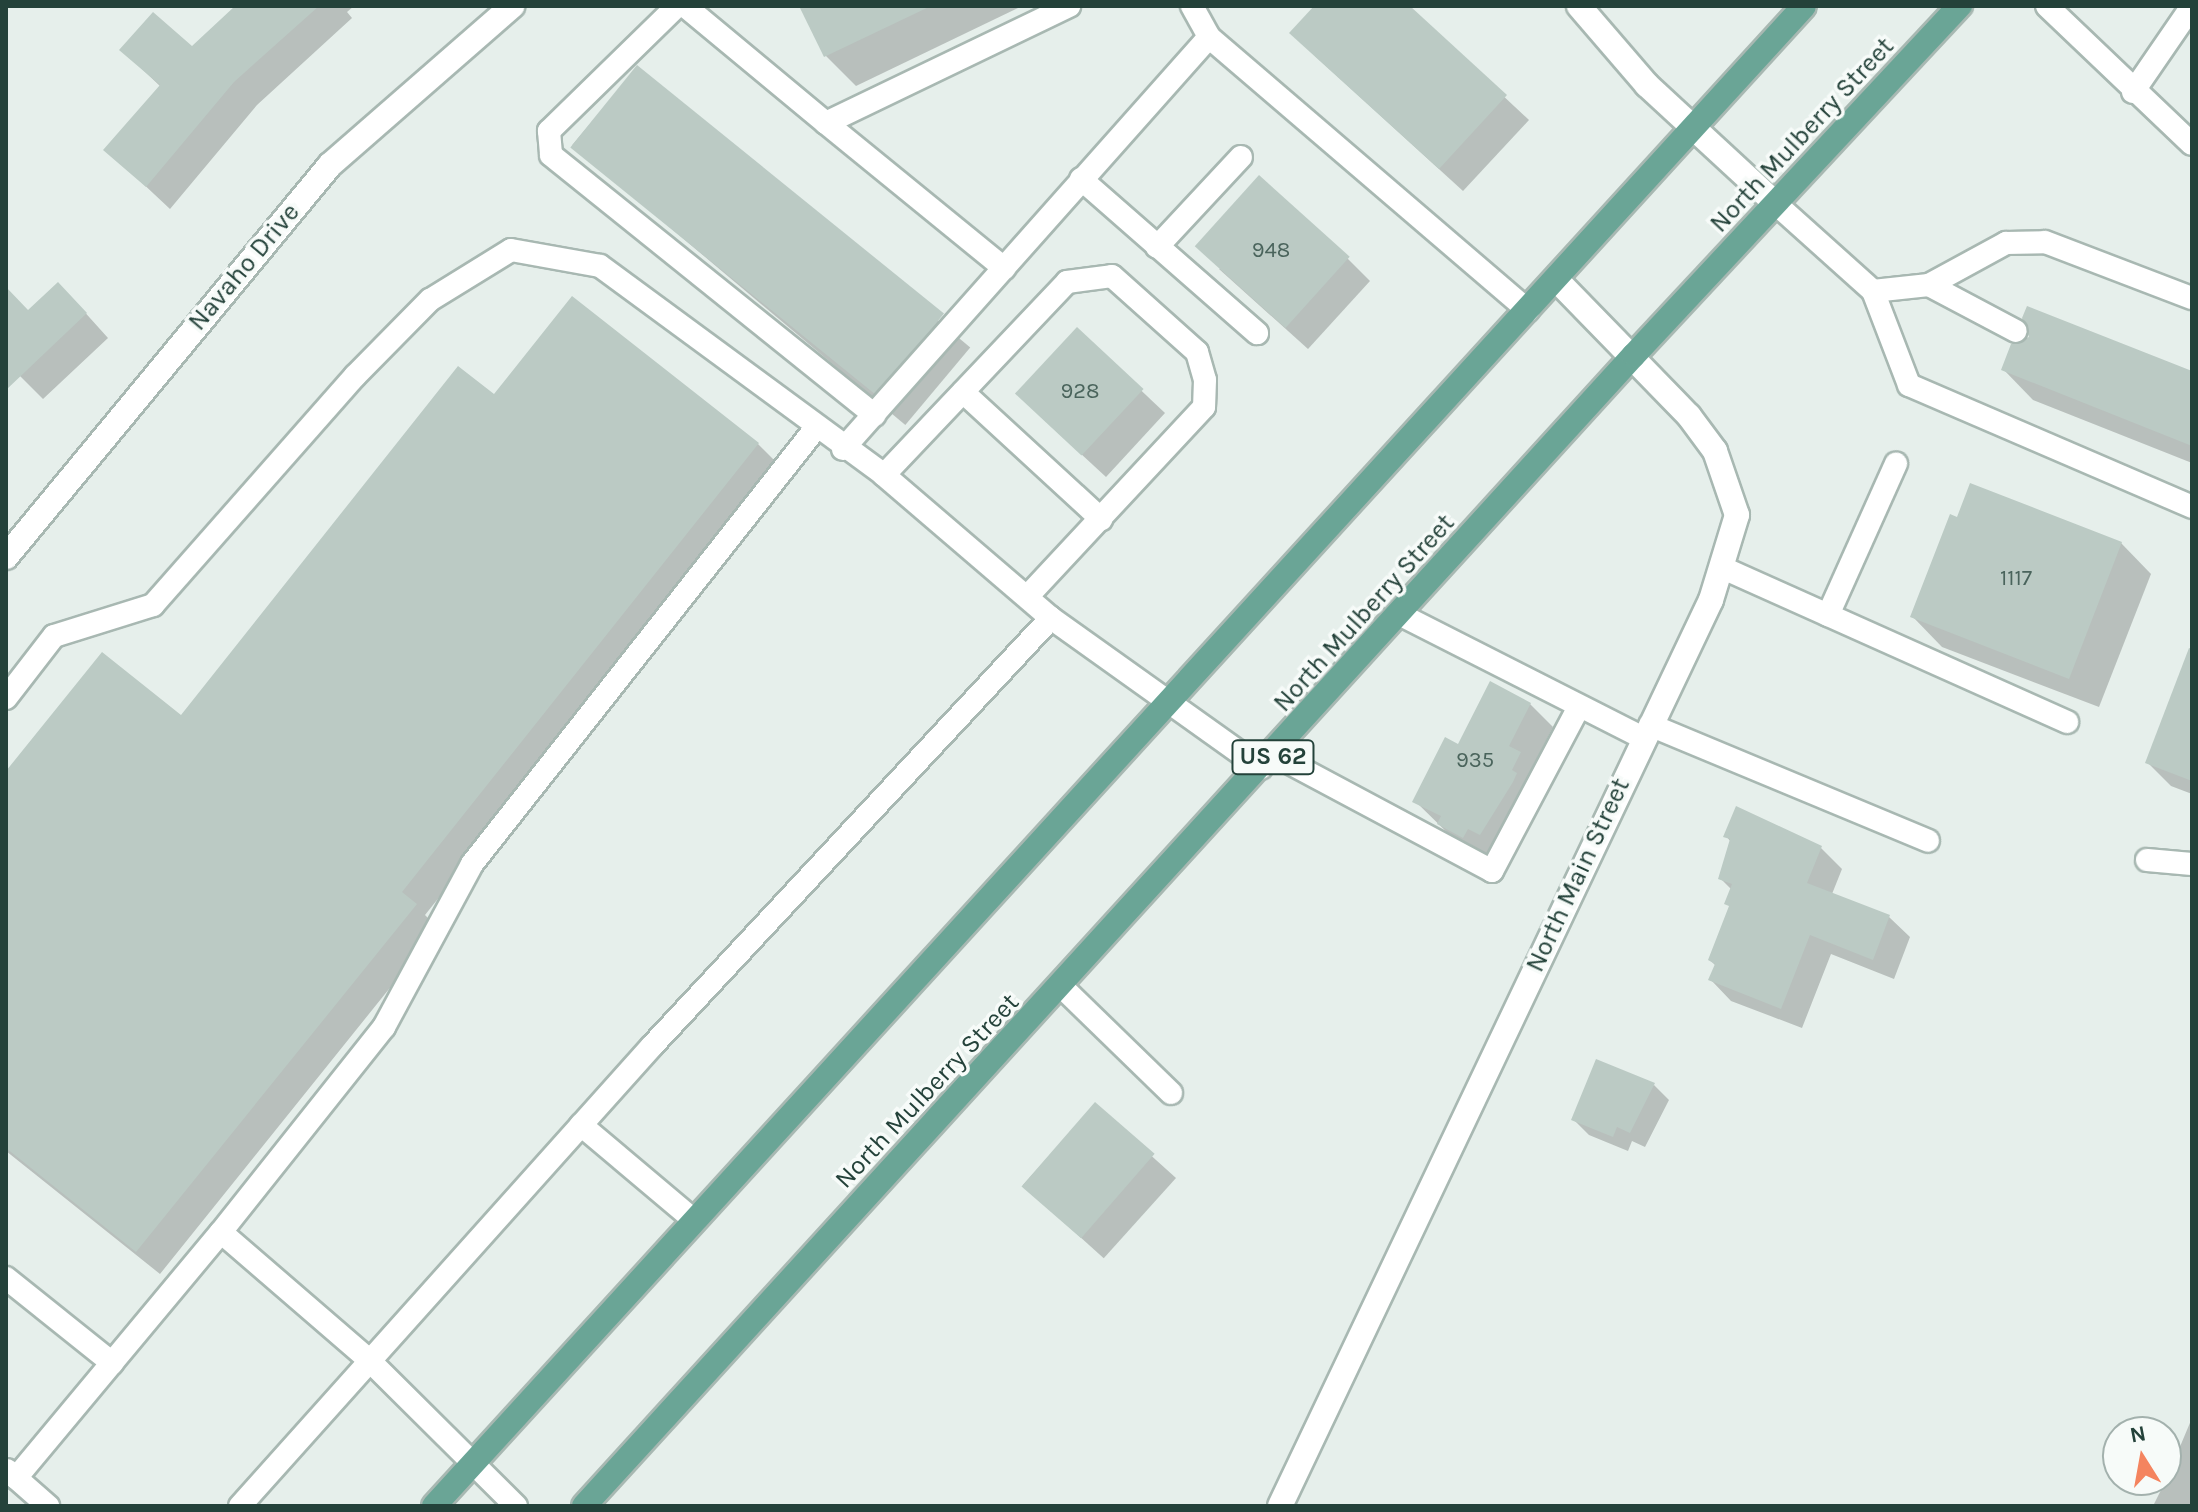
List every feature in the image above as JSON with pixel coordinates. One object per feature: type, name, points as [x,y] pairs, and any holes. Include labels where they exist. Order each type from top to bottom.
[{"type":"main road","points":[[434,1506],[1804,6]]},
{"type":"main road","name":"North Mulberry Street","points":[[584,1506],[1268,762],[1634,355],[1960,6]]},
{"type":"street","name":"Navaho Drive","points":[[6,557],[330,165],[512,6]]},
{"type":"street","points":[[1579,6],[1647,85],[1776,204]]},
{"type":"street","name":"North Main Street","points":[[1280,1506],[1723,568],[1737,515],[1728,479],[1689,416],[1634,355],[1556,279]]},
{"type":"lane","points":[[677,6],[549,131],[551,155],[874,415]]},
{"type":"lane","points":[[685,6],[1004,268]]},
{"type":"lane","points":[[826,123],[1069,6]]},
{"type":"lane","points":[[1192,6],[1209,37],[1528,310]]},
{"type":"lane","points":[[2047,6],[2133,92],[2192,144]]},
{"type":"lane","points":[[2133,92],[2192,6]]},
{"type":"lane","points":[[843,449],[1209,37]]},
{"type":"lane","points":[[1157,247],[1241,157]]},
{"type":"lane","points":[[1081,179],[1257,333]]},
{"type":"lane","points":[[1776,204],[1873,291],[1909,385],[2192,507]]},
{"type":"lane","points":[[1873,291],[1929,285],[2006,243],[2045,242],[2192,298]]},
{"type":"lane","points":[[6,698],[54,636],[153,605],[355,376],[430,300],[511,250],[600,266],[815,429],[884,475],[1051,618],[1171,701],[1268,762],[1492,871],[1579,707]]},
{"type":"lane","points":[[884,475],[1067,282],[1089,275],[1112,276],[1197,352],[1205,380],[1204,407],[1028,596]]},
{"type":"lane","points":[[1929,285],[2016,331]]},
{"type":"lane","points":[[963,392],[1101,519]]},
{"type":"lane","points":[[48,1506],[11,1474],[112,1363],[384,1027],[472,864],[815,429]]},
{"type":"lane","points":[[1828,615],[1896,464]]},
{"type":"lane","points":[[1723,568],[2067,722]]},
{"type":"lane","points":[[1399,614],[1579,707],[1928,841]]},
{"type":"lane","points":[[240,1506],[368,1359],[581,1125],[1051,618]]},
{"type":"lane","points":[[2147,860],[2192,864]]},
{"type":"lane","points":[[1062,987],[1171,1093]]},
{"type":"lane","points":[[581,1125],[695,1221]]},
{"type":"lane","points":[[221,1232],[368,1359],[516,1506]]},
{"type":"lane","points":[[6,1278],[112,1363]]},
{"type":"building","points":[[235,6],[319,6],[234,82],[146,187],[103,150],[160,85],[119,50],[153,12],[192,46]]},
{"type":"building","points":[[799,6],[931,6],[824,57]]},
{"type":"building","points":[[1314,6],[1410,6],[1507,95],[1439,169],[1289,33]]},
{"type":"building","points":[[637,65],[944,314],[877,396],[570,147]]},
{"type":"building","points":[[1259,175],[1350,257],[1285,328],[1195,246]]},
{"type":"building","points":[[58,282],[87,313],[6,390],[6,287],[28,310]]},
{"type":"building","points":[[572,296],[759,443],[402,892],[417,904],[136,1252],[6,1148],[6,771],[102,652],[181,715],[458,366],[494,394]]},
{"type":"building","points":[[2027,306],[2192,371],[2192,446],[2001,370],[2011,344],[2029,337],[2022,318]]},
{"type":"building","points":[[1077,327],[1144,389],[1081,456],[1015,394]]},
{"type":"building","points":[[1970,483],[2122,542],[2069,679],[1910,617],[1950,514],[1957,517]]},
{"type":"building","points":[[2189,648],[2192,649],[2192,781],[2145,763]]},
{"type":"building","points":[[1490,681],[1531,703],[1509,746],[1521,752],[1512,770],[1517,773],[1513,782],[1480,835],[1468,829],[1463,838],[1437,824],[1441,816],[1412,802],[1445,737],[1458,744]]},
{"type":"building","points":[[1736,806],[1822,846],[1807,883],[1890,915],[1873,960],[1810,935],[1781,1009],[1708,980],[1715,964],[1708,960],[1729,906],[1724,904],[1732,884],[1718,879],[1730,839],[1723,837]]},
{"type":"building","points":[[1596,1059],[1655,1083],[1630,1133],[1617,1127],[1613,1137],[1571,1120]]},
{"type":"building","points":[[1095,1102],[1155,1154],[1081,1238],[1022,1187]]}]
